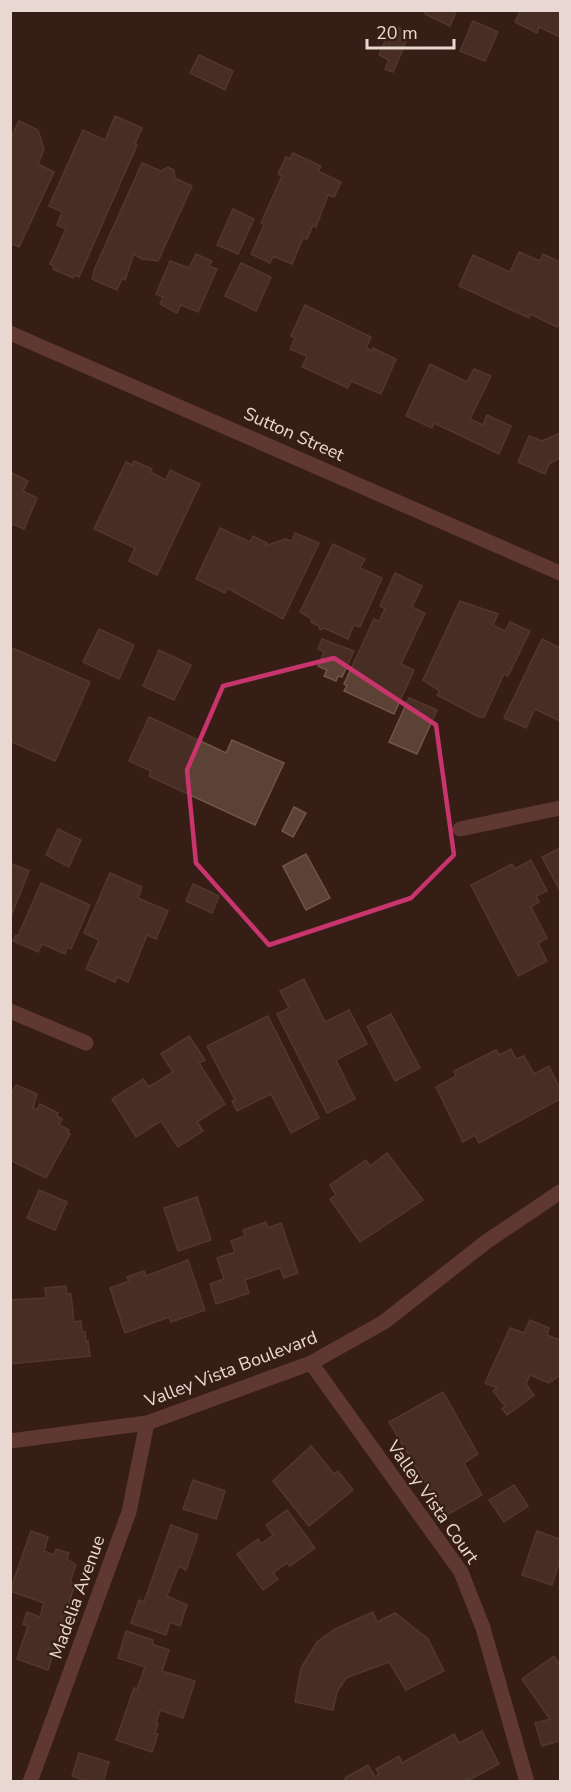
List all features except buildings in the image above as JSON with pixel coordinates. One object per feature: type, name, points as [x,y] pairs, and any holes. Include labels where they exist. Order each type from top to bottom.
[{"type":"street","name":"Sutton Street","points":[[10,333],[561,573]]},
{"type":"street","points":[[460,829],[561,808]]},
{"type":"street","points":[[10,1011],[86,1043]]},
{"type":"street","name":"Valley Vista Boulevard","points":[[10,1441],[147,1423],[310,1363],[384,1322],[486,1242],[561,1192]]},
{"type":"street","name":"Valley Vista Court","points":[[310,1363],[461,1572],[483,1628],[527,1782]]},
{"type":"street","name":"Madelia Avenue","points":[[30,1782],[129,1512],[147,1423]]},
{"type":"highlighted area","points":[[334,658],[436,725],[454,855],[411,898],[269,945],[196,863],[187,770],[223,686]]}]
